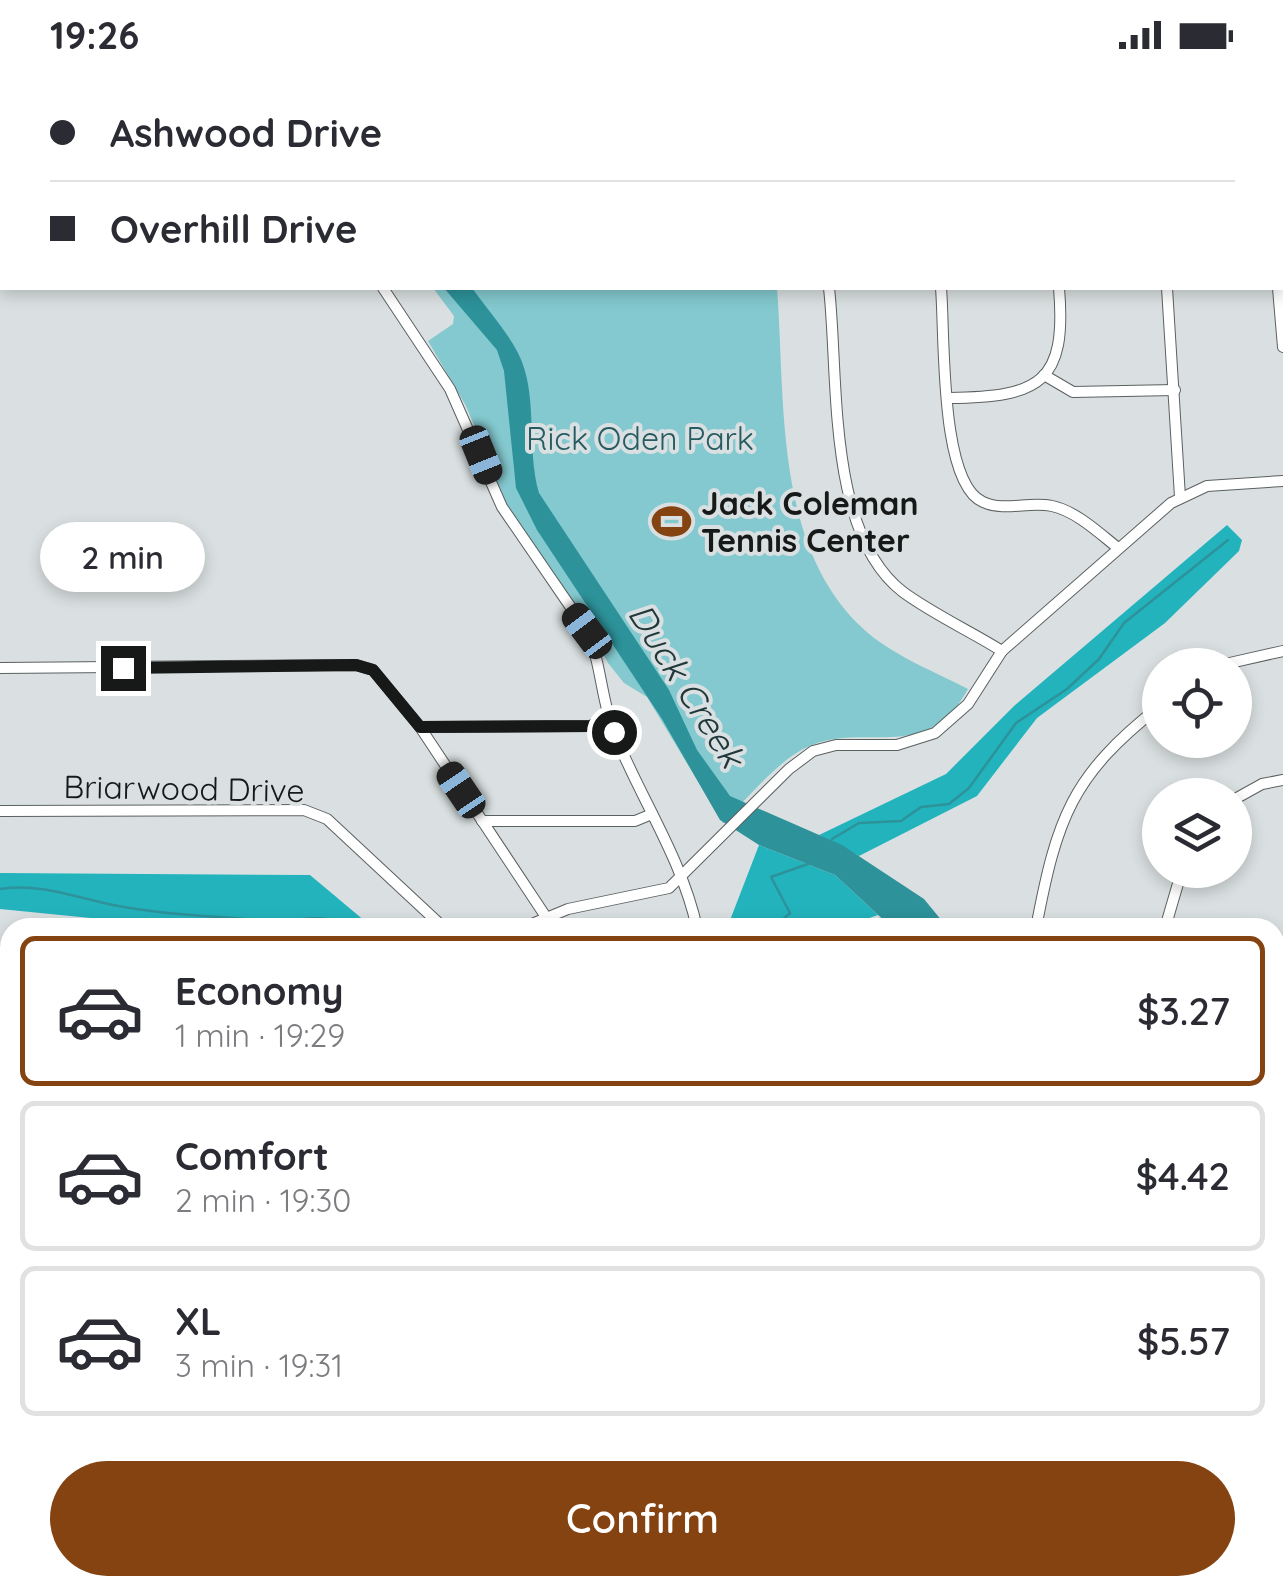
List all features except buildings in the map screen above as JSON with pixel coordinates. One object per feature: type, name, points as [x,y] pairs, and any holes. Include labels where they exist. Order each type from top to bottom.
[{"type":"street","points":[[384,290],[450,389],[502,506],[587,631],[597,654],[610,718],[681,878],[693,918]]},
{"type":"street","points":[[830,290],[844,460],[851,507],[863,541],[902,590],[1002,651]]},
{"type":"street","points":[[941,290],[951,443],[966,490],[982,502],[998,506],[1062,510],[1118,548]]},
{"type":"street","points":[[950,398],[993,398],[1022,392],[1044,376],[1056,358],[1063,332],[1059,290]]},
{"type":"street","points":[[1166,290],[1180,498]]},
{"type":"street","points":[[1278,290],[1283,347]]},
{"type":"street","points":[[1044,376],[1072,392],[1175,390]]},
{"type":"street","points":[[0,668],[356,665],[373,670],[420,727],[546,917],[606,900],[660,892],[681,878],[756,801],[813,751],[836,745],[897,746],[934,733],[968,704],[1002,651],[1180,498],[1208,486],[1283,481]]},
{"type":"street","points":[[1252,658],[1283,651]]},
{"type":"street","points":[[420,727],[590,726],[610,718]]},
{"type":"street","points":[[1039,918],[1068,806],[1083,777],[1142,723]]},
{"type":"street","points":[[1252,789],[1283,780]]},
{"type":"street","name":"Briarwood Drive","points":[[0,811],[304,810],[327,819],[433,918]]},
{"type":"street","points":[[482,821],[635,821],[652,814]]},
{"type":"street","points":[[1168,918],[1177,888]]},
{"type":"green space","name":"Rick Oden Park","points":[[434,290],[777,290],[791,476],[801,522],[817,565],[841,604],[874,638],[968,689],[951,713],[912,735],[848,738],[803,749],[771,773],[723,823],[647,697],[624,683],[608,663],[585,619],[509,510],[466,406],[428,341],[453,324],[454,316]]},
{"type":"shaded area","points":[[446,290],[474,290],[518,353],[528,386],[539,493],[669,690],[697,750],[730,796],[842,845],[924,899],[940,918],[881,918],[835,875],[759,845],[720,820],[662,719],[537,530],[516,488],[504,371],[497,350]]},
{"type":"shaded area","points":[[1227,525],[1242,540],[1239,551],[1165,623],[1037,718],[977,796],[859,856],[819,835],[946,774],[1014,706]]},
{"type":"shaded area","points":[[759,845],[835,875],[878,915],[870,918],[731,918]]},
{"type":"shaded area","points":[[0,873],[310,875],[361,918],[90,918],[0,909]]},
{"type":"waterway","points":[[832,839],[859,823],[901,821],[921,807],[949,804],[969,788],[1016,723],[1067,689],[1099,659],[1124,623],[1228,540]]},
{"type":"waterway","points":[[785,918],[790,913],[771,877],[808,864]]},
{"type":"waterway","points":[[0,889],[44,889],[113,905],[232,918]]},
{"type":"place","name":"Jack Coleman Tennis Center","points":[[671,521]]},
{"type":"route","points":[[123,668],[356,665],[380,676],[420,727],[590,726],[610,718],[614,732]]},
{"type":"water label","name":"Duck Creek","points":[[687,685]]}]
